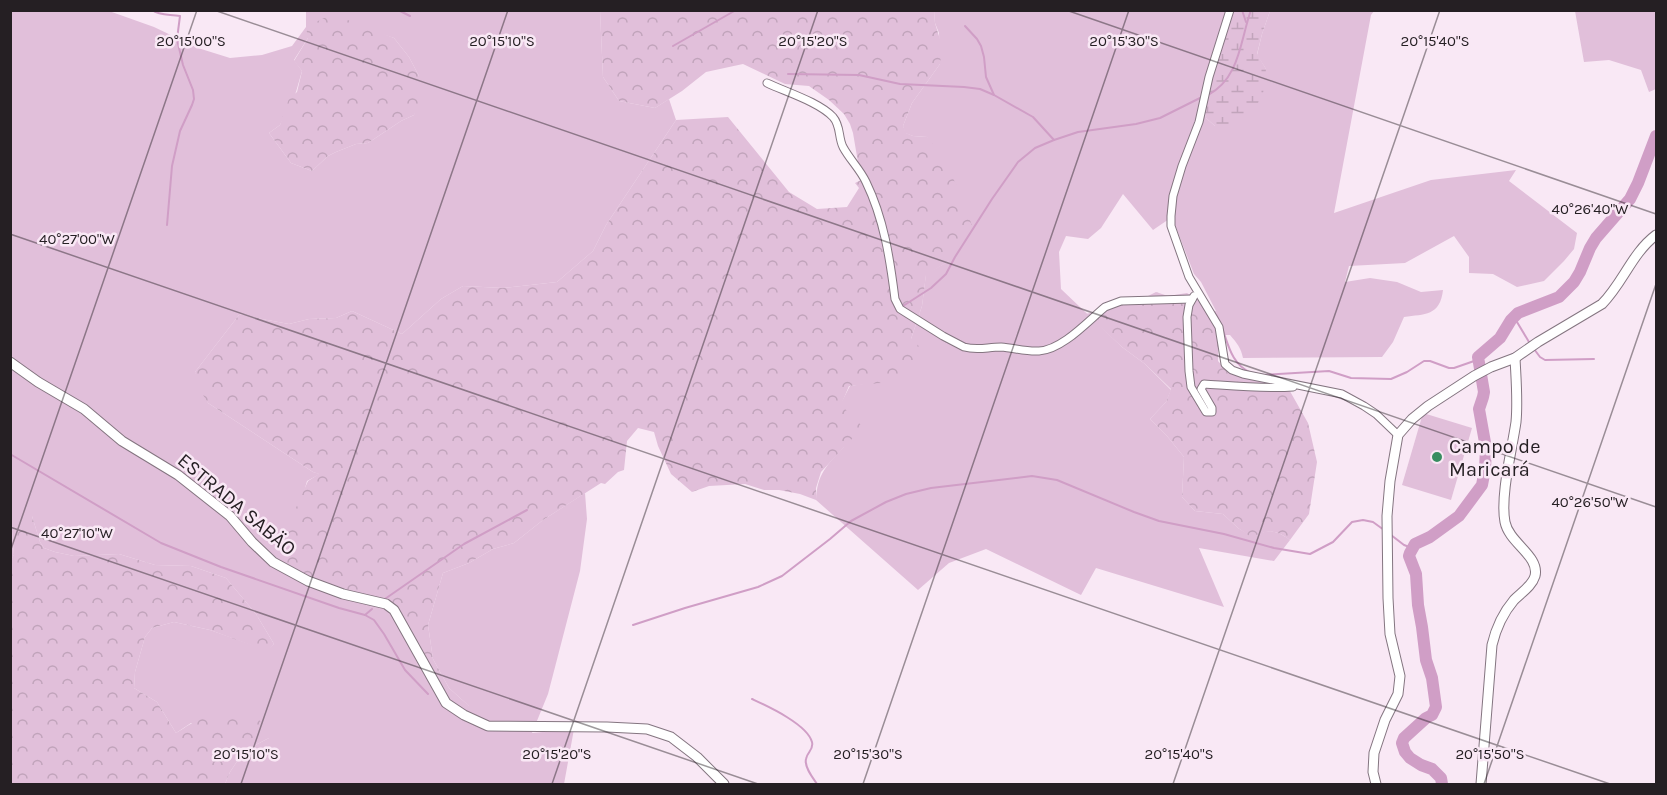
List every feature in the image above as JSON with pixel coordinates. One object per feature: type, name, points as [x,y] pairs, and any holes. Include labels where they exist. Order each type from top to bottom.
[{"type":"street","points":[[1230,10],[1209,77],[1199,122],[1173,196],[1171,226],[1189,277],[1219,327],[1227,367],[1243,374],[1335,392],[1350,398],[1376,414],[1398,435]]},
{"type":"street","points":[[767,83],[810,102],[833,117],[839,128],[842,144],[858,168],[877,206],[888,250],[897,305],[910,316],[964,347],[973,350],[1003,347],[1046,350],[1064,341],[1111,304],[1121,301],[1192,299]]},
{"type":"street","points":[[1376,784],[1373,772],[1374,753],[1385,720],[1398,694],[1400,676],[1390,634],[1388,598],[1390,482],[1398,435],[1428,406],[1474,376],[1515,358],[1602,304],[1647,241],[1656,235]]},
{"type":"street","points":[[1198,294],[1192,299],[1187,317],[1189,371],[1191,387],[1208,413],[1212,412],[1212,408],[1202,391],[1201,387],[1204,384],[1267,388],[1301,386]]},
{"type":"street","points":[[1481,784],[1492,645],[1505,613],[1532,582],[1536,571],[1532,560],[1509,534],[1504,521],[1506,483],[1516,416],[1515,358]]},
{"type":"street","name":"ESTRADA SABÄO","points":[[10,362],[38,382],[84,409],[122,441],[178,475],[230,516],[273,562],[308,581],[343,594],[386,604],[394,610],[446,703],[464,715],[488,726],[647,729],[670,737],[697,757],[724,784]]},
{"type":"green space","points":[[11,11],[109,11],[154,27],[198,48],[230,58],[262,55],[292,46],[306,27],[306,11],[600,11],[603,77],[619,101],[655,108],[669,99],[676,120],[606,225],[593,251],[557,282],[503,288],[463,286],[441,299],[402,334],[352,311],[336,318],[309,319],[289,324],[244,314],[239,315],[195,372],[208,403],[313,472],[320,474],[307,481],[304,492],[323,583],[359,594],[379,597],[399,624],[419,667],[469,706],[449,688],[433,659],[428,625],[443,573],[469,563],[493,549],[514,543],[543,520],[585,493],[587,519],[580,571],[548,694],[532,733],[574,729],[564,784],[225,784],[244,751],[269,738],[191,723],[176,733],[157,702],[134,688],[135,672],[145,637],[152,628],[174,622],[210,630],[267,650],[274,644],[256,614],[226,578],[191,566],[155,565],[119,554],[74,556],[55,552],[44,548],[40,542],[32,516],[12,531],[14,555],[11,561]],"holes":[[[372,31],[394,38],[409,57],[419,76],[414,115],[368,143],[356,144],[328,156],[312,171],[291,163],[269,133],[280,125],[296,92],[302,71],[294,60],[308,38]]]},
{"type":"green space","points":[[600,11],[934,11],[942,46],[940,64],[912,103],[903,126],[906,133],[927,137],[935,147],[954,179],[972,226],[949,261],[926,275],[922,306],[911,339],[921,348],[902,381],[849,386],[841,405],[863,427],[821,472],[816,488],[816,500],[800,494],[764,490],[745,484],[709,486],[692,492],[671,474],[654,432],[638,428],[627,441],[624,470],[618,472],[605,484],[601,483],[543,520],[514,543],[493,549],[469,563],[443,573],[428,625],[433,659],[449,688],[489,727],[448,704],[419,667],[399,624],[379,597],[373,599],[323,583],[277,564],[283,537],[308,481],[319,474],[208,403],[198,387],[195,372],[239,315],[244,314],[289,324],[309,319],[336,318],[352,311],[402,334],[441,299],[463,286],[503,288],[557,282],[593,251],[606,225],[676,120],[728,117],[789,192],[817,209],[847,207],[859,188],[855,183],[861,180],[850,124],[844,114],[829,100],[809,86],[785,84],[743,64],[706,72],[655,108],[619,101],[603,77]]},
{"type":"green space","points":[[934,11],[1229,11],[1202,97],[1206,118],[1215,126],[1266,69],[1257,55],[1270,11],[1374,11],[1371,15],[1334,213],[1431,180],[1516,170],[1509,181],[1577,233],[1574,249],[1544,281],[1517,287],[1493,274],[1469,273],[1469,257],[1454,236],[1405,263],[1349,266],[1345,282],[1370,278],[1397,282],[1421,292],[1443,290],[1439,305],[1430,312],[1404,317],[1393,342],[1382,357],[1243,358],[1230,335],[1220,335],[1216,311],[1201,282],[1194,274],[1172,217],[1153,230],[1123,194],[1101,228],[1088,239],[1066,236],[1059,252],[1061,289],[1171,390],[1166,402],[1150,419],[1184,457],[1182,497],[1195,511],[1223,514],[1251,536],[1271,532],[1290,540],[1274,561],[1199,548],[1224,607],[1096,568],[1081,595],[986,549],[949,563],[918,590],[816,500],[818,483],[824,470],[844,447],[840,405],[850,386],[870,383],[911,339],[922,306],[926,274],[949,261],[927,137],[905,133],[903,126],[912,103],[940,64],[939,33]]},
{"type":"green space","points":[[1229,11],[1270,11],[1257,54],[1266,69],[1263,94],[1249,120],[1233,127],[1215,126],[1206,118],[1202,97]]},
{"type":"green space","points":[[1575,11],[1656,11],[1656,89],[1649,92],[1641,70],[1609,60],[1584,62]]},
{"type":"green space","points":[[340,17],[394,38],[409,57],[419,76],[422,96],[414,115],[368,143],[356,144],[328,156],[312,171],[291,163],[269,133],[280,125],[289,98],[297,92],[302,71],[294,61],[308,38],[306,27],[324,18]]},
{"type":"green space","points":[[1156,292],[1168,296],[1187,293],[1201,302],[1210,312],[1216,311],[1220,335],[1218,361],[1227,371],[1287,386],[1308,423],[1317,462],[1309,514],[1290,540],[1271,532],[1251,537],[1223,514],[1195,511],[1182,497],[1184,457],[1150,419],[1166,402],[1171,389],[1086,314],[1138,301]]},
{"type":"green space","name":"Campo de Maricará","points":[[1423,413],[1472,428],[1451,500],[1402,485]]},
{"type":"green space","points":[[23,516],[32,516],[40,542],[44,548],[55,552],[74,556],[119,554],[155,565],[191,566],[226,578],[256,614],[274,644],[267,651],[210,630],[174,622],[152,628],[145,637],[135,672],[134,688],[157,702],[176,733],[202,718],[215,715],[244,714],[261,721],[269,738],[244,751],[225,784],[11,784],[10,561],[14,555],[12,531]]},
{"type":"waterway","points":[[152,10],[162,14],[180,16],[177,39],[194,99],[180,131],[172,166],[167,225]]},
{"type":"waterway","points":[[260,10],[269,10]]},
{"type":"waterway","points":[[398,10],[410,16]]},
{"type":"waterway","points":[[673,46],[736,10]]},
{"type":"waterway","points":[[1242,10],[1246,22]]},
{"type":"waterway","points":[[1208,95],[1219,88],[1233,69],[1251,10]]},
{"type":"waterway","points":[[965,26],[981,46],[986,77],[994,95]]},
{"type":"waterway","points":[[788,74],[859,75],[900,84],[980,89],[1033,117],[1054,140]]},
{"type":"waterway","points":[[903,306],[931,288],[946,274],[992,199],[1018,162],[1035,148],[1078,132],[1136,124],[1160,118],[1200,98]]},
{"type":"waterway","points":[[1442,784],[1441,778],[1432,769],[1410,758],[1402,743],[1404,738],[1432,715],[1436,707],[1432,678],[1426,660],[1416,574],[1409,556],[1415,544],[1430,537],[1459,516],[1482,485],[1486,448],[1479,409],[1484,392],[1478,357],[1500,338],[1518,313],[1559,297],[1574,282],[1596,238],[1630,199],[1656,136]]},
{"type":"waterway","points":[[1215,313],[1232,354],[1237,362],[1251,373]]},
{"type":"waterway","points":[[1514,317],[1529,342]]},
{"type":"waterway","points":[[1534,349],[1545,360],[1594,359]]},
{"type":"waterway","points":[[1263,375],[1329,371],[1351,378],[1391,379],[1424,361],[1454,368],[1477,360]]},
{"type":"waterway","points":[[10,454],[161,543],[221,567],[374,620],[405,670],[428,694]]},
{"type":"waterway","points":[[633,625],[758,587],[782,576],[851,521],[886,502],[931,488],[1032,476],[1057,480],[1159,521],[1224,534],[1274,548],[1310,554],[1333,542],[1352,522],[1363,520],[1373,522],[1384,530]]},
{"type":"waterway","points":[[382,601],[464,544],[527,510]]},
{"type":"waterway","points":[[1391,535],[1412,548]]},
{"type":"waterway","points":[[365,615],[372,609]]},
{"type":"waterway","points":[[752,699],[786,716],[809,735],[812,745],[806,765],[817,784]]},
{"type":"place","name":"Campo de Maricará","points":[[1437,457]]}]
